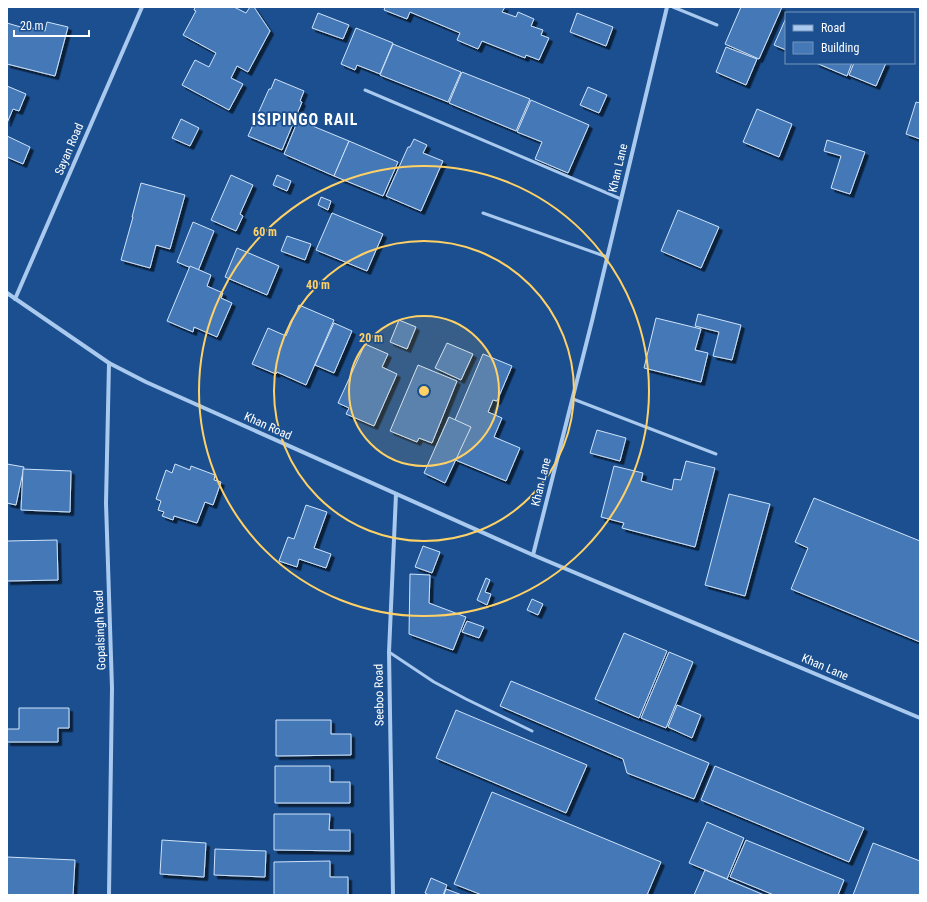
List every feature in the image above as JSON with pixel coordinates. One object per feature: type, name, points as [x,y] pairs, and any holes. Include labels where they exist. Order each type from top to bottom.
[{"type":"street","name":"Sayan Road","points":[[15,299],[142,7]]},
{"type":"street","name":"Khan Lane","points":[[667,7],[608,257],[533,555],[920,718]]},
{"type":"street","name":"Khan Road","points":[[7,293],[108,364],[533,555]]},
{"type":"street","name":"Gopalsingh Road","points":[[108,364],[106,503],[112,688],[109,895]]},
{"type":"street","name":"Seeboo Road","points":[[392,895],[389,652],[396,494]]},
{"type":"lane","points":[[672,7],[717,25]]},
{"type":"lane","points":[[365,90],[621,199]]},
{"type":"lane","points":[[483,213],[608,257]]},
{"type":"lane","points":[[573,399],[716,454]]},
{"type":"lane","points":[[389,652],[434,682],[532,731]]},
{"type":"building","points":[[195,7],[234,7],[246,13],[250,7],[254,7],[270,31],[248,72],[237,66],[231,78],[243,84],[229,110],[182,85],[195,60],[209,67],[216,53],[183,35],[196,11],[194,10]]},
{"type":"building","points":[[385,7],[505,7],[502,12],[516,17],[518,12],[534,19],[531,26],[543,30],[541,35],[549,38],[539,60],[526,55],[525,58],[482,41],[478,49],[457,40],[460,33],[410,12],[407,19],[384,10]]},
{"type":"building","points":[[741,7],[782,7],[759,59],[725,44]]},
{"type":"building","points":[[318,13],[349,25],[343,39],[312,28]]},
{"type":"building","points":[[577,13],[613,27],[606,46],[570,32]]},
{"type":"building","points":[[785,20],[785,50],[774,45]]},
{"type":"building","points":[[47,22],[68,27],[55,76],[7,64],[7,23],[24,28],[24,26],[45,31]]},
{"type":"building","points":[[356,28],[393,43],[380,74],[357,65],[355,70],[341,64]]},
{"type":"building","points":[[393,44],[461,72],[448,102],[380,75]]},
{"type":"building","points":[[726,47],[757,59],[746,85],[716,72]]},
{"type":"building","points":[[818,64],[852,64],[847,76]]},
{"type":"building","points":[[854,64],[886,64],[876,86],[849,75]]},
{"type":"building","points":[[462,72],[530,99],[516,131],[449,103]]},
{"type":"building","points":[[275,79],[304,91],[300,101],[302,102],[282,150],[248,136]]},
{"type":"building","points":[[7,86],[26,94],[19,111],[13,109],[7,123]]},
{"type":"building","points":[[588,87],[607,95],[599,113],[580,105]]},
{"type":"building","points":[[531,100],[589,125],[568,173],[535,159],[542,142],[517,132]]},
{"type":"building","points":[[916,102],[920,103],[920,139],[906,134]]},
{"type":"building","points":[[757,109],[792,124],[779,157],[743,142]]},
{"type":"building","points":[[181,119],[199,128],[190,146],[172,138]]},
{"type":"building","points":[[298,120],[349,141],[334,176],[284,154]]},
{"type":"building","points":[[7,136],[30,147],[23,164],[7,157]]},
{"type":"building","points":[[414,139],[427,145],[423,153],[443,161],[421,211],[386,196],[408,147],[410,147]]},
{"type":"building","points":[[827,140],[865,152],[850,194],[831,188],[841,156],[824,151]]},
{"type":"building","points":[[349,141],[398,162],[383,196],[334,176]]},
{"type":"building","points":[[231,175],[253,185],[240,214],[243,216],[236,231],[211,220]]},
{"type":"building","points":[[277,175],[291,181],[287,191],[273,185]]},
{"type":"building","points":[[141,183],[185,195],[170,249],[156,245],[150,268],[121,260]]},
{"type":"building","points":[[321,197],[331,201],[328,210],[318,205]]},
{"type":"building","points":[[678,210],[719,227],[701,268],[661,251]]},
{"type":"building","points":[[332,213],[383,234],[367,271],[316,250]]},
{"type":"building","points":[[193,222],[214,231],[198,271],[177,262]]},
{"type":"building","points":[[287,236],[311,244],[305,260],[281,251]]},
{"type":"building","points":[[237,248],[279,266],[267,295],[225,277]]},
{"type":"building","points":[[190,266],[211,275],[207,286],[223,293],[221,298],[232,303],[217,337],[194,327],[193,332],[167,321]]},
{"type":"building","points":[[299,305],[334,320],[306,385],[277,372],[276,374],[252,364],[268,328],[286,336]]},
{"type":"building","points":[[698,314],[741,325],[732,360],[713,356],[719,332],[695,326]]},
{"type":"building","points":[[656,318],[701,329],[695,350],[708,353],[701,382],[644,368]]},
{"type":"building","points":[[399,320],[416,327],[407,349],[390,342]]},
{"type":"building","points":[[334,323],[352,331],[334,373],[315,365]]},
{"type":"building","points":[[447,343],[473,354],[461,380],[435,368]]},
{"type":"building","points":[[365,344],[388,354],[382,367],[397,374],[374,426],[346,414],[349,408],[338,403]]},
{"type":"building","points":[[483,354],[512,366],[497,401],[493,400],[488,412],[502,418],[494,437],[520,448],[506,481],[453,459],[455,453],[443,448]]},
{"type":"building","points":[[418,365],[457,381],[432,443],[419,438],[417,442],[390,431]]},
{"type":"building","points":[[449,417],[471,427],[445,483],[424,473]]},
{"type":"building","points":[[597,430],[626,438],[620,461],[590,453]]},
{"type":"building","points":[[686,461],[715,468],[695,547],[622,528],[624,523],[601,517],[614,466],[643,473],[641,481],[672,490],[674,479],[681,480]]},
{"type":"building","points":[[7,464],[24,467],[16,505],[7,503]]},
{"type":"building","points":[[175,464],[190,470],[191,466],[215,475],[214,480],[221,482],[213,505],[205,502],[197,523],[174,516],[173,520],[162,516],[164,512],[158,510],[161,501],[156,499],[166,470],[172,473]]},
{"type":"building","points":[[23,469],[71,471],[70,512],[21,510]]},
{"type":"building","points":[[729,494],[770,504],[745,596],[705,585]]},
{"type":"building","points":[[814,498],[920,541],[920,642],[791,589],[808,548],[795,542]]},
{"type":"building","points":[[306,505],[327,512],[314,548],[331,554],[326,568],[299,559],[297,567],[279,561],[288,537],[294,539]]},
{"type":"building","points":[[57,540],[58,580],[7,581],[7,541]]},
{"type":"building","points":[[423,546],[440,552],[432,573],[415,567]]},
{"type":"building","points":[[410,574],[430,575],[429,603],[466,617],[453,650],[409,634]]},
{"type":"building","points":[[486,578],[490,580],[485,592],[491,594],[487,605],[477,600]]},
{"type":"building","points":[[532,599],[543,604],[538,615],[527,610]]},
{"type":"building","points":[[467,621],[484,627],[479,638],[462,632]]},
{"type":"building","points":[[624,633],[667,651],[639,718],[595,699]]},
{"type":"building","points":[[669,652],[693,662],[666,728],[641,718]]},
{"type":"building","points":[[511,681],[709,763],[694,799],[627,773],[623,759],[500,706]]},
{"type":"building","points":[[677,705],[701,715],[692,738],[668,727]]},
{"type":"building","points":[[19,708],[69,708],[69,728],[58,728],[58,742],[7,742],[7,729],[19,729]]},
{"type":"building","points":[[456,710],[587,765],[566,813],[436,758]]},
{"type":"building","points":[[276,720],[331,720],[331,734],[351,734],[351,755],[276,756]]},
{"type":"building","points":[[275,766],[330,766],[330,782],[350,782],[350,803],[275,803]]},
{"type":"building","points":[[715,766],[864,828],[849,862],[701,800]]},
{"type":"building","points":[[492,792],[661,862],[647,895],[482,895],[454,884]]},
{"type":"building","points":[[274,814],[330,814],[329,830],[350,830],[350,851],[274,850]]},
{"type":"building","points":[[707,822],[744,838],[727,879],[689,863]]},
{"type":"building","points":[[162,840],[206,843],[204,877],[160,874]]},
{"type":"building","points":[[746,840],[844,880],[838,895],[774,895],[730,877]]},
{"type":"building","points":[[873,843],[920,861],[920,895],[853,895]]},
{"type":"building","points":[[215,849],[266,851],[265,877],[214,875]]},
{"type":"building","points":[[7,857],[75,860],[73,895],[7,895]]},
{"type":"building","points":[[330,861],[330,877],[348,877],[348,895],[274,895],[274,862]]},
{"type":"building","points":[[705,870],[764,895],[694,895]]},
{"type":"building","points":[[431,878],[447,885],[443,895],[429,895],[425,893]]},
{"type":"building","points":[[446,889],[462,895],[444,895]]},
{"type":"district","name":"ISIPINGO RAIL","points":[[305,119]]}]
